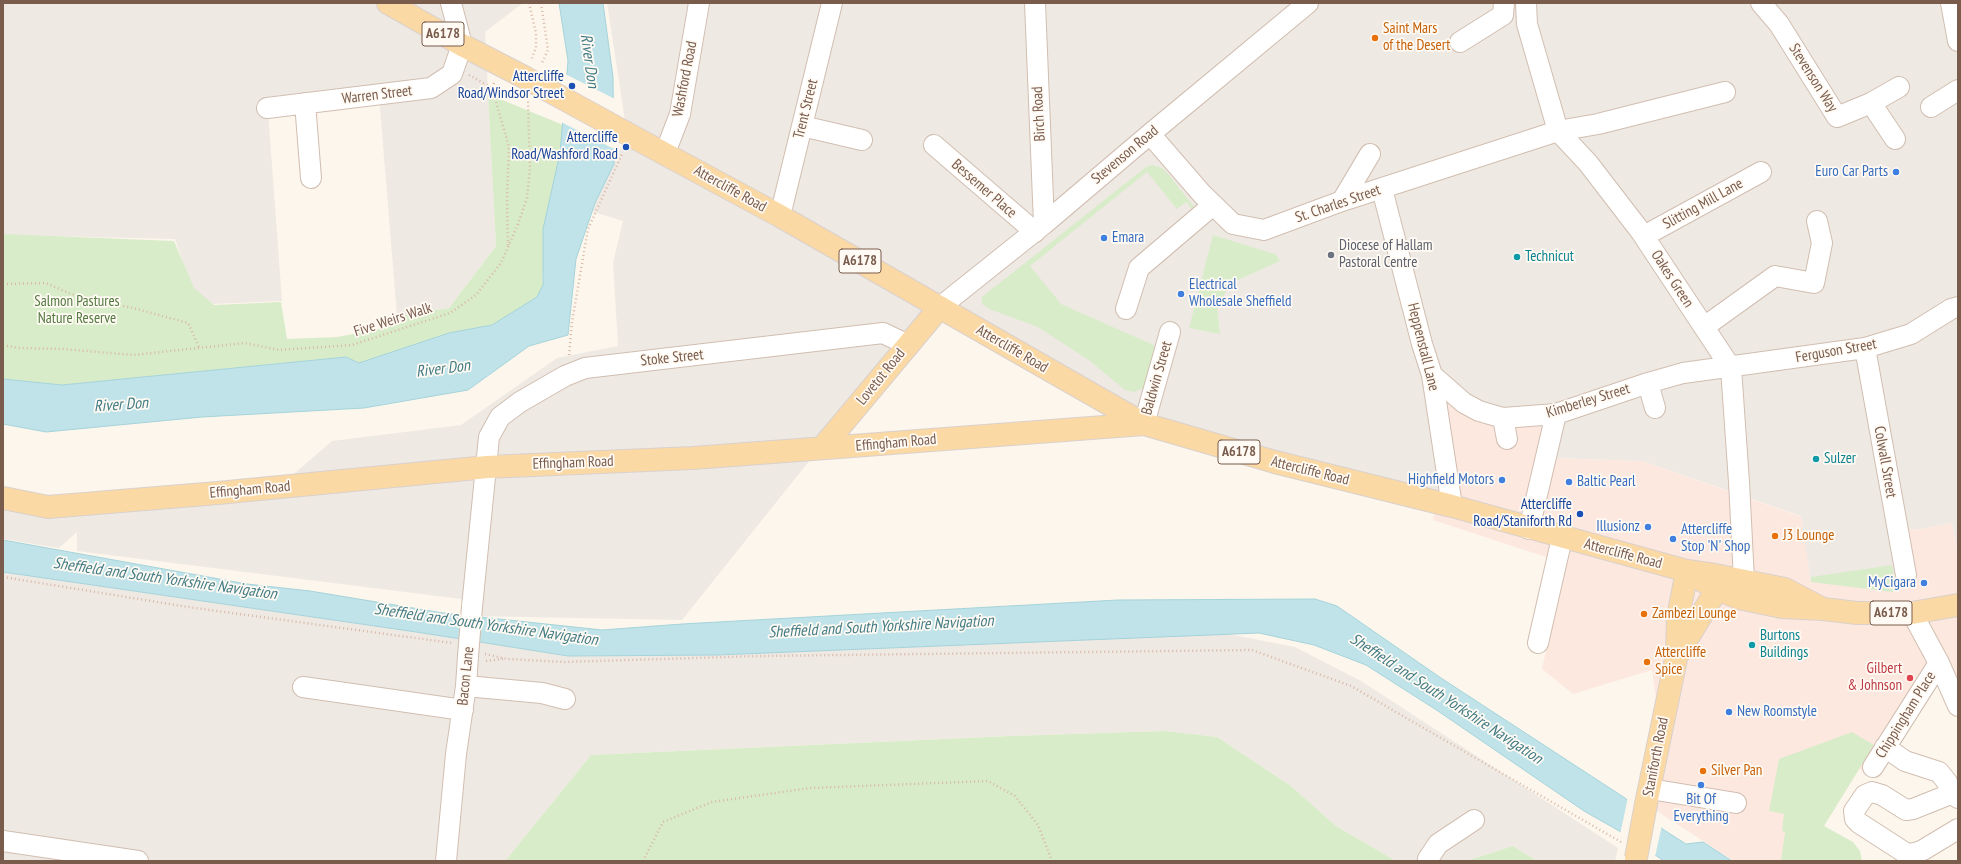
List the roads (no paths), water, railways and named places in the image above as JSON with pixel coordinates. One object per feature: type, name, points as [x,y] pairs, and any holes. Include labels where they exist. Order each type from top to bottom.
[{"type":"main road","name":"Attercliffe Road","points":[[388,3],[462,45],[531,76],[630,134],[780,216],[1144,424],[1275,462],[1452,506],[1529,529],[1686,571],[1716,582],[1739,598],[1782,607],[1823,609],[1857,613],[1912,613],[1958,605]]},
{"type":"main road","name":"Lovetot Road","points":[[822,448],[940,307]]},
{"type":"main road","points":[[853,412],[860,425],[880,444]]},
{"type":"main road","name":"Effingham Road","points":[[3,498],[48,507],[218,493],[487,467],[693,458],[1144,424]]},
{"type":"main road","name":"Staniforth Road","points":[[1633,855],[1648,797],[1677,654],[1678,618],[1686,571]]},
{"type":"main road","name":"Attercliffe Road","points":[[1716,582],[1744,580],[1785,589],[1823,609]]},
{"type":"main road","name":"Staniforth Road","points":[[1677,654],[1716,582]]},
{"type":"street","points":[[451,3],[462,45]]},
{"type":"street","name":"Washford Road","points":[[665,153],[680,114],[698,3]]},
{"type":"street","name":"Trent Street","points":[[780,216],[832,3]]},
{"type":"street","name":"Birch Road","points":[[1035,3],[1040,228]]},
{"type":"street","name":"Stevenson Road","points":[[940,307],[1040,228],[1150,134],[1308,3]]},
{"type":"street","points":[[1460,42],[1504,15],[1504,3]]},
{"type":"street","name":"Oakes Green","points":[[1526,3],[1527,24],[1558,131],[1588,163],[1644,236],[1731,368],[1744,580]]},
{"type":"street","name":"Stevenson Way","points":[[1761,3],[1780,24],[1838,117],[1871,103],[1899,87]]},
{"type":"street","points":[[1951,3],[1958,41]]},
{"type":"street","name":"Warren Street","points":[[267,108],[432,88],[452,74],[462,45]]},
{"type":"street","points":[[1931,107],[1958,90]]},
{"type":"street","name":"St. Charles Street","points":[[1150,134],[1213,205],[1233,224],[1264,230],[1342,201],[1382,189],[1488,162],[1558,131],[1598,124],[1725,92]]},
{"type":"street","points":[[306,103],[311,178]]},
{"type":"street","points":[[1871,103],[1895,139]]},
{"type":"street","points":[[802,126],[862,140]]},
{"type":"street","name":"Bessemer Place","points":[[934,145],[1040,228]]},
{"type":"street","points":[[1342,201],[1370,154]]},
{"type":"street","name":"Slitting Mill Lane","points":[[1644,236],[1761,172]]},
{"type":"street","name":"Heppenstall Lane","points":[[1382,189],[1422,344],[1432,375],[1456,479],[1452,506]]},
{"type":"street","points":[[1126,309],[1139,268],[1213,205]]},
{"type":"street","points":[[1704,327],[1775,276],[1814,283],[1822,244],[1817,221]]},
{"type":"street","name":"Ferguson Street","points":[[1731,368],[1865,348],[1911,334],[1950,309],[1958,307]]},
{"type":"street","name":"Baldwin Street","points":[[1144,424],[1170,332]]},
{"type":"street","name":"Stoke Street","points":[[487,467],[489,437],[500,417],[520,402],[571,374],[586,368],[883,334],[908,345]]},
{"type":"street","name":"Colwall Street","points":[[1865,348],[1886,502],[1894,544],[1906,575]]},
{"type":"street","name":"Kimberley Street","points":[[1432,375],[1464,403],[1479,411],[1503,418],[1556,414],[1648,383],[1682,374],[1731,368]]},
{"type":"street","points":[[1648,383],[1655,408]]},
{"type":"street","points":[[1529,529],[1556,414]]},
{"type":"street","points":[[1503,418],[1507,439]]},
{"type":"street","name":"Bacon Lane","points":[[446,861],[456,754],[466,686],[473,655],[472,607],[487,467]]},
{"type":"street","points":[[1538,643],[1562,538]]},
{"type":"street","points":[[1912,613],[1939,663],[1958,706]]},
{"type":"street","name":"Chippingham Place","points":[[1873,767],[1939,663]]},
{"type":"street","points":[[466,686],[542,693],[565,699]]},
{"type":"street","points":[[303,687],[463,710]]},
{"type":"street","points":[[1885,747],[1905,761],[1938,772],[1947,782],[1954,796],[1906,810],[1882,795],[1872,792],[1865,795],[1854,812],[1855,819],[1859,824],[1907,854],[1924,850],[1958,829]]},
{"type":"street","points":[[1648,797],[1736,803]]},
{"type":"street","points":[[1429,861],[1428,859],[1438,844],[1474,820]]},
{"type":"street","points":[[3,841],[138,861]]},
{"type":"water","name":"River Don","points":[[559,3],[603,3],[613,77],[614,164],[595,203],[576,259],[568,335],[529,346],[468,390],[364,408],[202,417],[46,432],[3,424],[3,379],[62,385],[346,357],[359,363],[449,333],[492,325],[537,297],[543,285],[543,229],[560,153],[568,61]]},
{"type":"water","name":"Sheffield and South Yorkshire Navigation","points":[[3,540],[247,584],[310,591],[443,613],[602,630],[682,624],[1118,600],[1315,599],[1337,606],[1441,678],[1625,798],[1664,830],[1686,844],[1703,842],[1732,861],[1664,861],[1621,832],[1584,811],[1438,711],[1366,665],[1314,645],[1259,633],[717,655],[568,656],[423,633],[3,572]]},
{"type":"place","name":"Saint Mars of the Desert","points":[[1375,38]]},
{"type":"place","name":"Attercliffe Road/Windsor Street","points":[[572,86]]},
{"type":"place","name":"Attercliffe Road/Washford Road","points":[[626,147]]},
{"type":"place","name":"Euro Car Parts","points":[[1896,172]]},
{"type":"place","name":"Emara","points":[[1104,238]]},
{"type":"place","name":"Diocese of Hallam Pastoral Centre","points":[[1331,255]]},
{"type":"place","name":"Technicut","points":[[1517,257]]},
{"type":"place","name":"Electrical Wholesale Sheffield","points":[[1181,294]]},
{"type":"place","name":"Sulzer","points":[[1816,459]]},
{"type":"place","name":"Highfield Motors","points":[[1502,480]]},
{"type":"place","name":"Baltic Pearl","points":[[1569,482]]},
{"type":"place","name":"Attercliffe Road/Staniforth Rd","points":[[1580,514]]},
{"type":"place","name":"Illusionz","points":[[1648,527]]},
{"type":"place","name":"J3 Lounge","points":[[1775,536]]},
{"type":"place","name":"Attercliffe Stop 'N' Shop","points":[[1673,539]]},
{"type":"place","name":"MyCigara","points":[[1924,583]]},
{"type":"place","name":"Zambezi Lounge","points":[[1644,614]]},
{"type":"place","name":"Burtons Buildings","points":[[1752,645]]},
{"type":"place","name":"Attercliffe Spice","points":[[1647,662]]},
{"type":"place","name":"Gilbert & Johnson","points":[[1910,678]]},
{"type":"place","name":"New Roomstyle","points":[[1729,712]]},
{"type":"place","name":"Silver Pan","points":[[1703,771]]},
{"type":"place","name":"Bit Of Everything","points":[[1701,785]]},
{"type":"park label","name":"Salmon Pastures Nature Reserve","points":[[77,310]]}]
